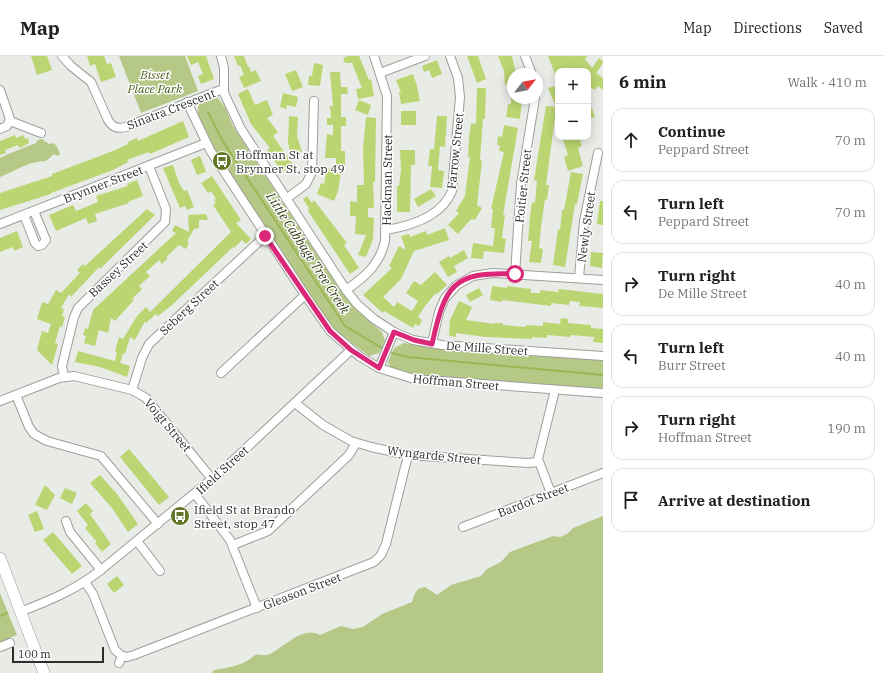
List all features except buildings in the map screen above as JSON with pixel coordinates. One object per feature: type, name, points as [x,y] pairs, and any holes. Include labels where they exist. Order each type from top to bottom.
[{"type":"main road","points":[[0,558],[44,673]]},
{"type":"street","name":"Sinatra Crescent","points":[[62,56],[71,66],[91,82],[108,120],[117,128],[126,126],[224,89]]},
{"type":"street","name":"De Mille Street","points":[[221,56],[224,68],[224,89],[241,129],[346,290],[365,312],[394,332],[414,340],[432,344],[603,356]]},
{"type":"street","name":"Hackman Street","points":[[346,290],[365,276],[378,261],[384,248],[386,230],[388,102],[386,90],[374,56]]},
{"type":"street","points":[[380,73],[425,56]]},
{"type":"street","name":"Farrow Street","points":[[386,230],[434,213],[447,202],[452,191],[460,97],[458,78],[450,56]]},
{"type":"street","points":[[525,56],[530,68]]},
{"type":"street","points":[[0,90],[9,112],[10,121],[7,126],[0,130]]},
{"type":"street","points":[[286,199],[306,184],[312,172],[314,101]]},
{"type":"street","name":"Hoffman Street","points":[[187,102],[206,144],[265,236],[330,331],[351,350],[379,368],[414,379],[603,393]]},
{"type":"street","name":"Poitier Street","points":[[515,274],[522,178],[534,104]]},
{"type":"street","points":[[10,121],[41,134]]},
{"type":"street","name":"Brynner Street","points":[[0,224],[206,144]]},
{"type":"street","name":"Newly Street","points":[[579,278],[584,222],[598,153]]},
{"type":"street","name":"Bassey Street","points":[[64,377],[62,366],[74,317],[78,308],[165,222],[166,209],[149,166]]},
{"type":"street","points":[[24,215],[35,243],[42,245],[46,240],[34,211]]},
{"type":"street","name":"Seberg Street","points":[[132,390],[142,358],[149,344],[265,236]]},
{"type":"street","points":[[432,344],[442,304],[448,293],[457,285],[480,274],[515,274],[603,280]]},
{"type":"street","points":[[221,373],[305,295]]},
{"type":"street","points":[[379,368],[394,332]]},
{"type":"street","name":"Ifield Street","points":[[20,612],[67,593],[101,570],[195,494],[351,350]]},
{"type":"street","name":"Voigt Street","points":[[0,401],[64,377],[81,377],[132,390],[146,398],[212,479]]},
{"type":"street","points":[[551,493],[538,462],[539,450],[555,390]]},
{"type":"street","points":[[16,395],[26,422],[34,434],[47,441],[101,456],[158,524]]},
{"type":"street","name":"Wyngarde Street","points":[[295,403],[323,425],[356,443],[408,455],[528,464],[538,462]]},
{"type":"street","points":[[233,545],[268,531],[349,455],[356,443]]},
{"type":"street","name":"Gleason Street","points":[[85,582],[93,594],[120,660],[364,567],[378,559],[386,544],[408,455]]},
{"type":"street","name":"Bardot Street","points":[[463,527],[603,473]]},
{"type":"street","points":[[195,494],[225,531],[233,545],[257,608]]},
{"type":"street","points":[[66,521],[70,532],[101,570]]},
{"type":"street","points":[[137,541],[160,570]]},
{"type":"street","points":[[0,647],[10,643]]},
{"type":"green space","name":"Bisset Place Park","points":[[119,56],[185,56],[198,91],[141,113]]},
{"type":"green space","points":[[216,96],[225,107],[233,126],[343,294],[357,310],[382,332],[385,341],[379,353],[369,356],[336,331],[308,295],[209,142],[198,117],[198,107],[200,102]]},
{"type":"green space","points":[[42,139],[49,144],[52,143],[56,145],[60,154],[57,156],[54,154],[46,161],[28,164],[0,177],[0,158]]},
{"type":"green space","points":[[404,343],[437,348],[603,360],[603,389],[407,376],[391,370],[388,362],[394,348]]},
{"type":"green space","points":[[603,516],[603,673],[212,673],[214,670],[242,663],[258,654],[268,655],[300,635],[314,633],[320,635],[341,626],[353,629],[363,627],[382,614],[412,602],[418,589],[425,587],[437,595],[451,585],[481,576],[487,569],[501,562],[510,552],[553,536],[560,537],[567,534],[573,528]]},
{"type":"green space","points":[[0,593],[17,635],[0,642]]},
{"type":"waterway","name":"Little Cabbage Tree Creek","points":[[208,112],[222,140],[345,326],[382,348]]},
{"type":"waterway","name":"Little Cabbage Tree Creek","points":[[392,353],[408,357],[603,375]]},
{"type":"waterway","points":[[0,616],[7,613]]},
{"type":"place","name":"Hoffman St at Brynner St, stop 49","points":[[222,161]]},
{"type":"place","name":"Ifield St at Brando Street, stop 47","points":[[180,516]]},
{"type":"route","points":[[265,236],[313,308],[336,338],[351,350],[379,368],[394,332],[414,340],[432,344],[442,304],[448,293],[462,281],[486,273],[515,274]]}]
